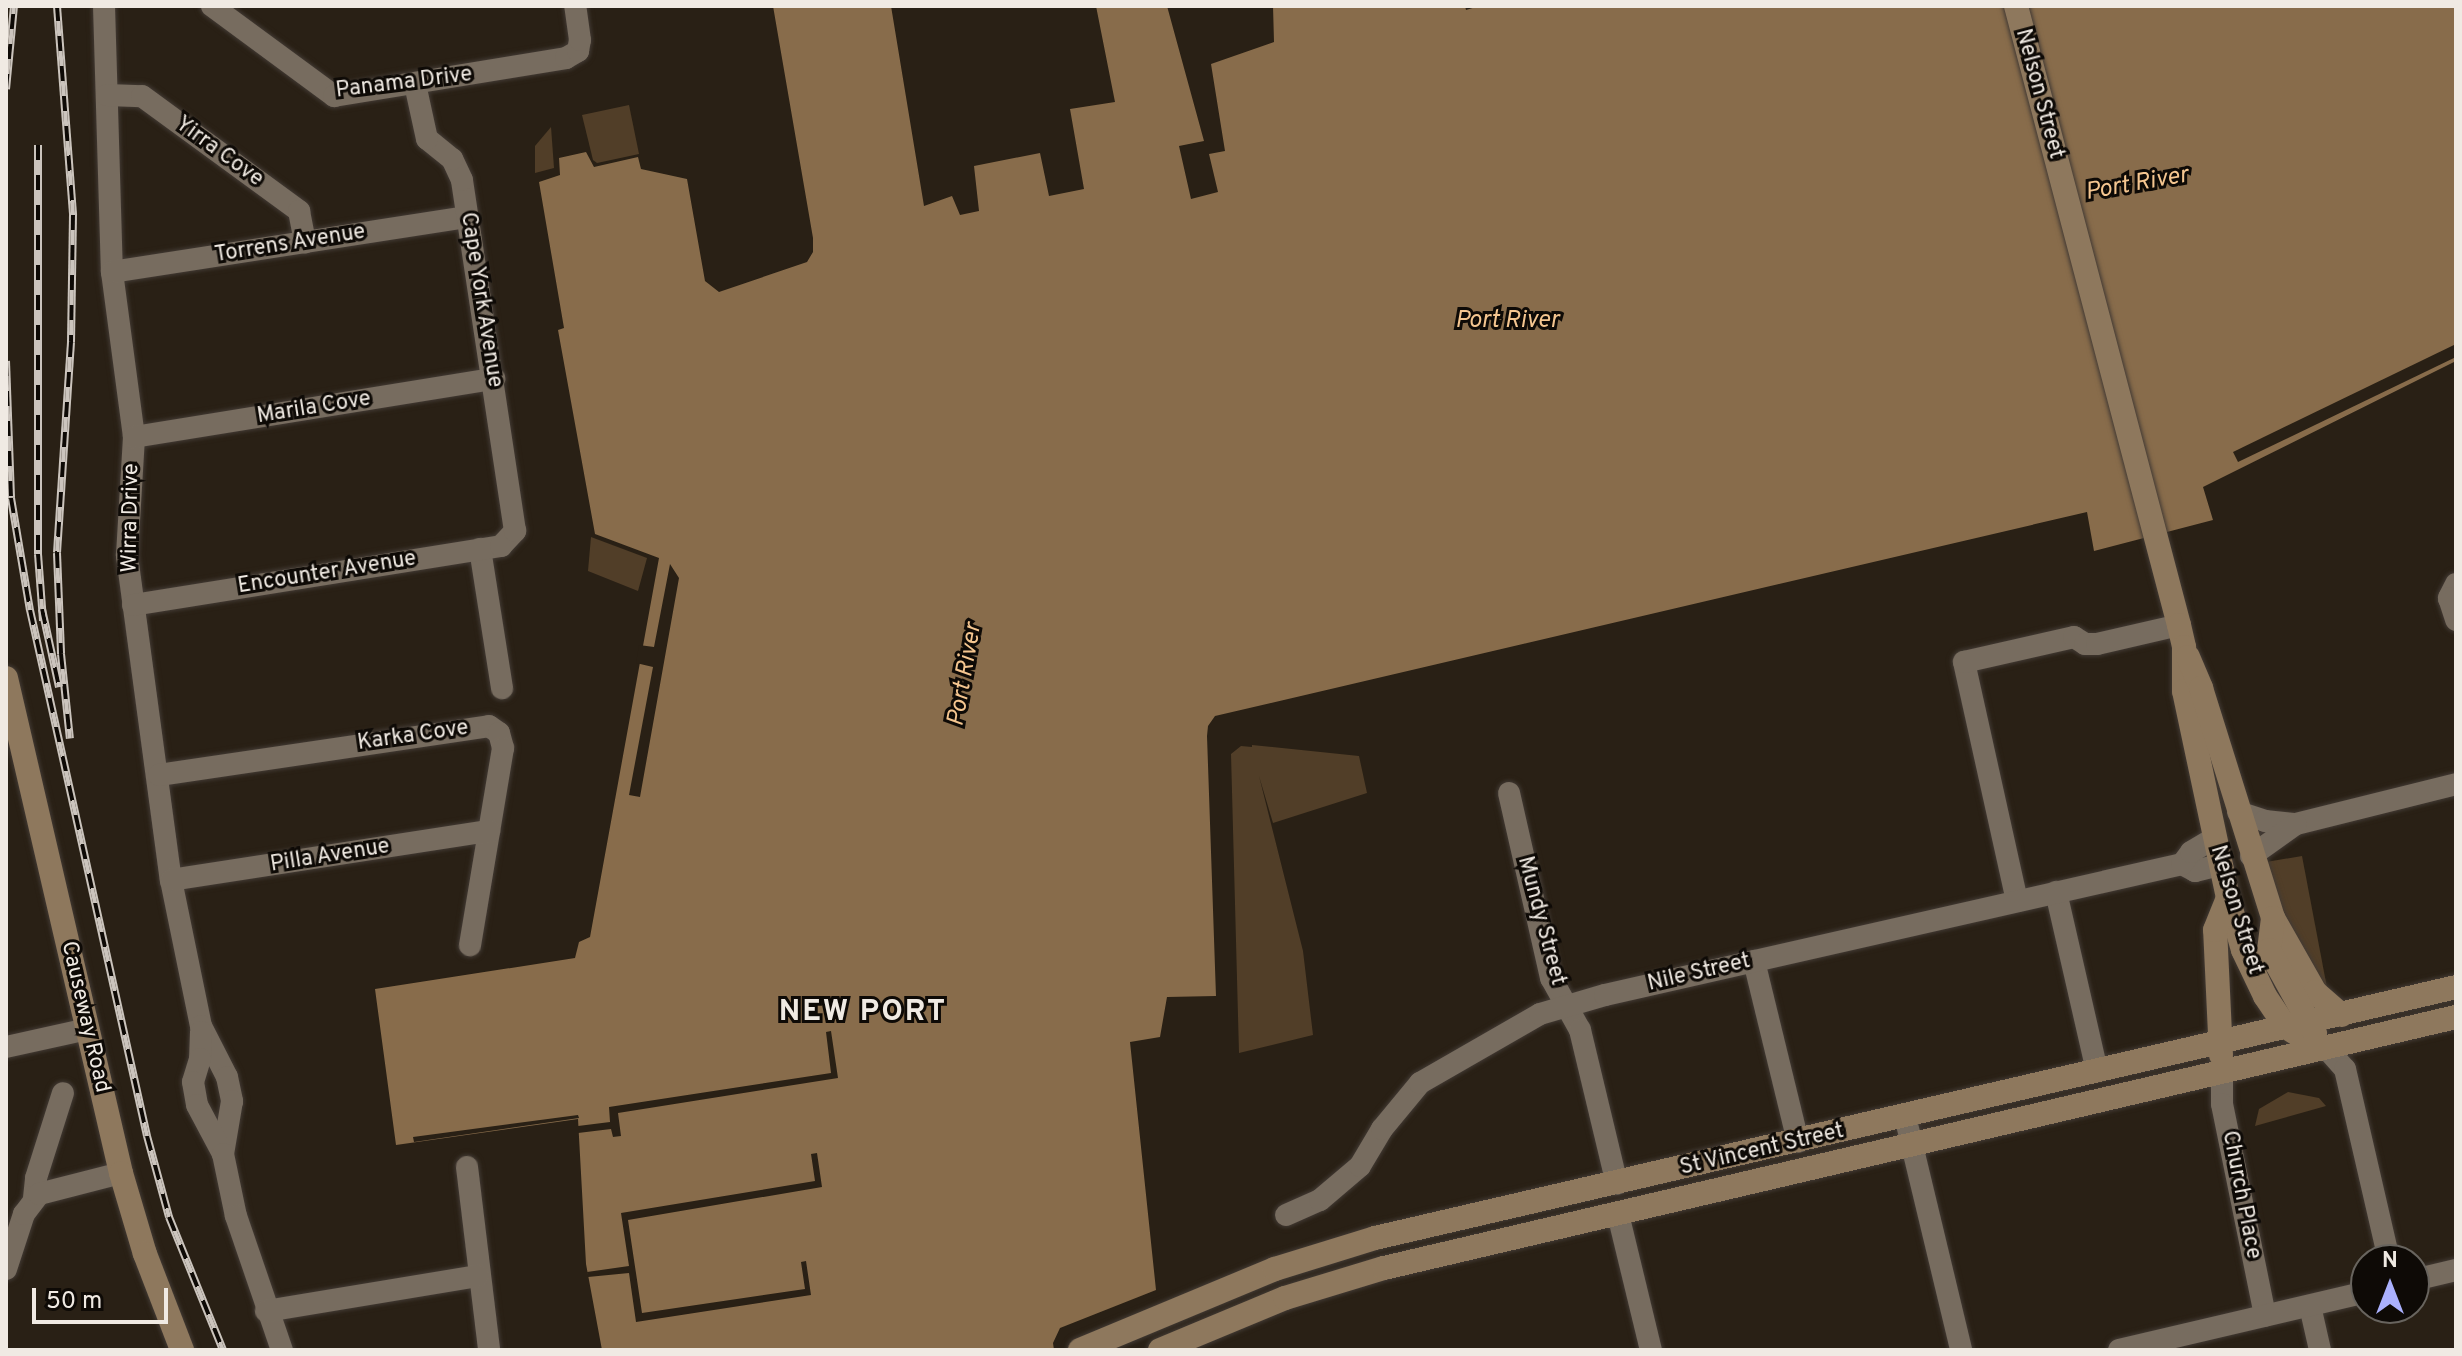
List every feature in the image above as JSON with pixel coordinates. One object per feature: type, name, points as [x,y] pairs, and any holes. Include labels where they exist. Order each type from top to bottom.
[{"type":"main road","name":"Nelson Street","points":[[2016,6],[2181,636],[2201,688],[2251,856],[2273,918],[2269,950],[2297,1025]]},
{"type":"main road","name":"Nelson Street","points":[[2181,636],[2184,691],[2213,839],[2228,898],[2255,978],[2297,1025],[2326,1048]]},
{"type":"main road","name":"Causeway Road","points":[[6,678],[121,1173],[145,1254],[182,1350]]},
{"type":"main road","points":[[2222,1073],[2215,930],[2228,898]]},
{"type":"main road","points":[[2273,918],[2315,992],[2341,1015]]},
{"type":"main road","name":"St Vincent Street","points":[[1080,1350],[1314,1255],[1375,1238],[2456,987]]},
{"type":"main road","name":"St Vincent Street","points":[[1160,1350],[1285,1298],[1384,1268],[2456,1017]]},
{"type":"main road","points":[[1617,1184],[1618,1214]]},
{"type":"street","name":"Wirra Drive","points":[[104,6],[112,272],[134,437],[127,556],[171,880],[201,1026],[200,1059],[193,1082],[197,1105],[223,1154],[236,1216],[266,1311],[282,1350]]},
{"type":"street","name":"Panama Drive","points":[[212,6],[334,96],[566,58],[578,51],[580,40],[575,6]]},
{"type":"street","name":"Cape York Avenue","points":[[415,84],[427,139],[452,159],[462,180],[515,531]]},
{"type":"street","name":"Yirra Cove","points":[[107,95],[142,96],[299,211],[305,242]]},
{"type":"street","name":"Torrens Avenue","points":[[112,272],[468,217]]},
{"type":"street","name":"Marila Cove","points":[[134,437],[494,379]]},
{"type":"street","name":"Encounter Avenue","points":[[133,605],[501,546],[515,531]]},
{"type":"street","points":[[480,549],[502,688]]},
{"type":"street","points":[[2456,584],[2449,598],[2456,620]]},
{"type":"street","points":[[2017,901],[1964,662],[2074,637],[2085,644],[2097,644],[2181,636]]},
{"type":"street","name":"Karka Cove","points":[[159,775],[489,726],[499,733],[503,748],[470,945]]},
{"type":"street","points":[[2238,812],[2265,821],[2296,824],[2456,784]]},
{"type":"street","name":"Mundy Street","points":[[1509,793],[1551,978],[1580,1030],[1617,1184]]},
{"type":"street","points":[[2251,856],[2296,824]]},
{"type":"street","name":"Pilla Avenue","points":[[171,880],[489,831]]},
{"type":"street","name":"Nile Street","points":[[1286,1215],[1320,1200],[1360,1166],[1382,1129],[1420,1083],[1540,1014],[1754,961],[2182,864],[2191,852],[2213,839]]},
{"type":"street","name":"Nile Street","points":[[2182,864],[2195,871],[2219,865]]},
{"type":"street","points":[[2056,892],[2097,1071]]},
{"type":"street","points":[[1754,961],[1798,1142]]},
{"type":"street","name":"Wirra Drive","points":[[201,1026],[227,1077],[232,1101],[223,1154]]},
{"type":"street","points":[[6,1047],[87,1029]]},
{"type":"street","points":[[2326,1048],[2345,1069],[2385,1244]]},
{"type":"street","name":"Church Place","points":[[2222,1073],[2222,1104],[2265,1316]]},
{"type":"street","points":[[6,1269],[24,1214],[34,1198],[36,1178],[63,1093]]},
{"type":"street","points":[[1905,1116],[1961,1350]]},
{"type":"street","points":[[467,1167],[489,1349]]},
{"type":"street","points":[[34,1198],[45,1192],[121,1173]]},
{"type":"street","points":[[1618,1214],[1651,1350]]},
{"type":"street","points":[[2430,1276],[2456,1270]]},
{"type":"street","points":[[266,1311],[478,1276]]},
{"type":"street","points":[[2119,1350],[2350,1296]]},
{"type":"street","points":[[2310,1306],[2320,1350]]},
{"type":"shaded area","points":[[629,105],[639,154],[597,163],[593,160],[582,115]]},
{"type":"shaded area","points":[[551,127],[554,168],[535,173],[535,146]]},
{"type":"shaded area","points":[[591,537],[647,558],[638,591],[588,571]]},
{"type":"shaded area","points":[[1241,746],[1359,756],[1367,793],[1273,823],[1259,776],[1303,951],[1313,1035],[1239,1053],[1231,754]]},
{"type":"shaded area","points":[[2302,856],[2328,993],[2295,946],[2266,862]]},
{"type":"shaded area","points":[[2288,1092],[2319,1098],[2326,1106],[2255,1126],[2259,1109]]},
{"type":"water","name":"Port River","points":[[773,6],[891,6],[924,206],[952,196],[960,215],[979,211],[974,166],[1040,153],[1049,196],[1084,189],[1070,109],[1115,102],[1096,6],[1167,6],[1204,141],[1179,146],[1191,199],[1218,192],[1209,154],[1225,151],[1211,64],[1274,42],[1273,6],[1465,6],[1466,10],[1479,6],[2456,6],[2456,361],[2203,487],[2213,520],[2094,551],[2087,512],[1215,716],[1208,726],[1207,736],[1216,996],[1167,997],[1160,1037],[1130,1042],[1156,1290],[1060,1328],[1053,1343],[1054,1350],[602,1350],[586,1264],[578,1119],[396,1145],[375,989],[575,958],[579,942],[590,937],[659,558],[595,534],[558,330],[564,328],[539,182],[560,175],[559,158],[586,152],[594,167],[638,157],[641,169],[687,179],[705,281],[719,292],[807,262],[813,252],[813,238]]},
{"type":"pier","points":[[2456,344],[2456,357],[2238,462],[2233,452]]},
{"type":"pier","points":[[670,564],[679,578],[640,797],[629,795],[653,667],[636,663],[639,645],[654,647]]},
{"type":"pier","points":[[831,1031],[838,1078],[618,1113],[621,1136],[613,1137],[611,1129],[578,1133],[578,1126],[610,1122],[609,1107],[831,1073],[826,1032]]},
{"type":"pier","points":[[578,1115],[579,1118],[414,1142],[413,1137]]},
{"type":"pier","points":[[817,1153],[822,1187],[628,1220],[642,1313],[805,1289],[801,1262],[806,1261],[811,1295],[636,1322],[629,1273],[588,1277],[587,1272],[629,1266],[621,1213],[815,1181],[811,1154]]},
{"type":"railway","points":[[6,89],[14,6]]},
{"type":"railway","points":[[57,6],[73,215],[71,342],[57,553],[61,654],[70,739]]},
{"type":"railway","points":[[38,145],[38,554],[43,621]]},
{"type":"railway","points":[[6,361],[11,498],[30,610],[147,1136],[169,1217],[223,1350]]},
{"type":"railway","points":[[42,609],[59,687]]},
{"type":"district","name":"NEW PORT","points":[[863,1013]]}]
